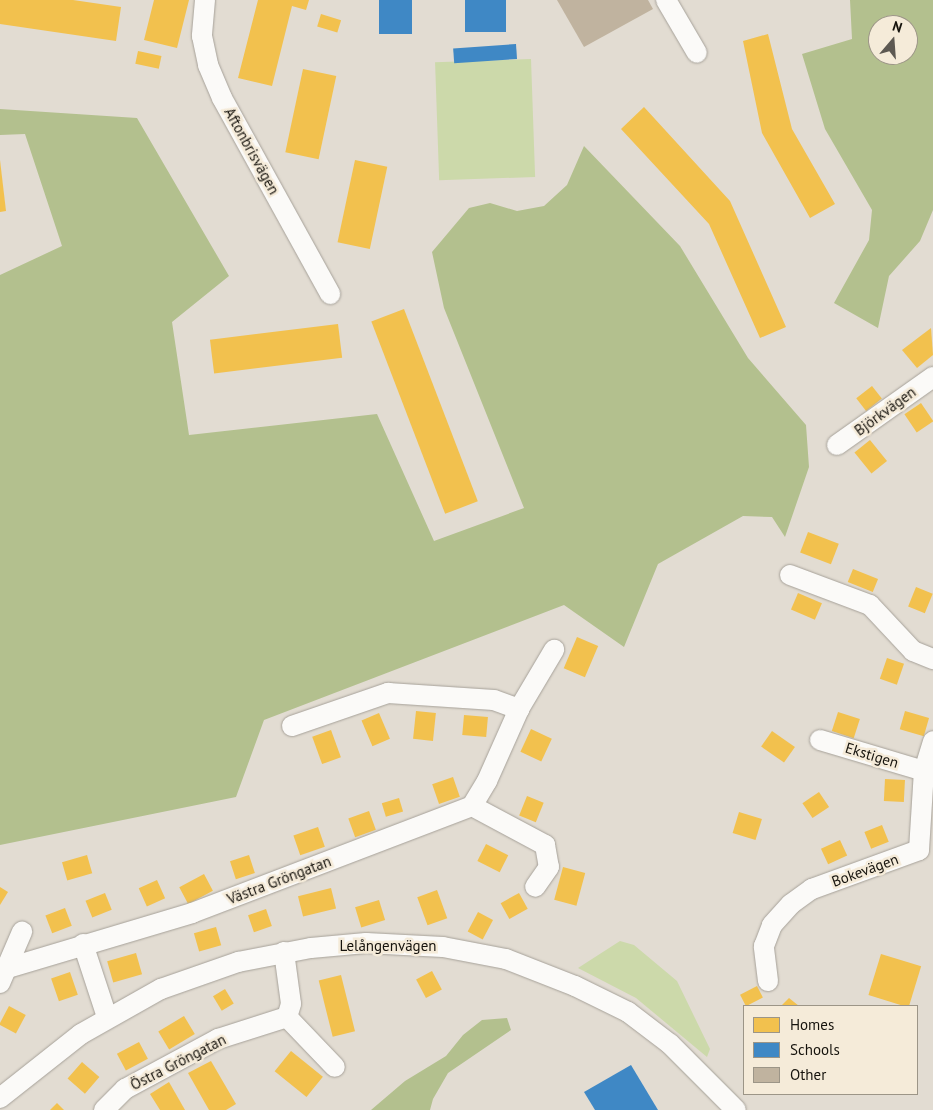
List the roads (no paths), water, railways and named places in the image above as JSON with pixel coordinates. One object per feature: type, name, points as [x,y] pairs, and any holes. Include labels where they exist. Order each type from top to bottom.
[{"type":"street","name":"Aftonbrisvägen","points":[[205,0],[202,36],[208,64],[222,98],[330,294]]},
{"type":"street","points":[[666,0],[697,53]]},
{"type":"street","name":"Björkvägen","points":[[837,445],[933,376]]},
{"type":"street","points":[[790,575],[870,605],[913,651],[931,652]]},
{"type":"street","points":[[535,887],[550,867],[545,845],[472,806],[487,781],[519,709],[554,650]]},
{"type":"street","points":[[292,726],[388,694],[494,700],[519,709]]},
{"type":"street","name":"Ekstigen","points":[[820,740],[924,771]]},
{"type":"street","name":"Bokevägen","points":[[768,981],[764,946],[772,925],[790,904],[812,890],[919,850],[924,771],[933,740]]},
{"type":"street","name":"Västra Gröngatan","points":[[4,976],[83,944],[192,913],[472,806]]},
{"type":"street","name":"Västra Gröngatan","points":[[4,976],[22,932]]},
{"type":"street","name":"Lelångenvägen","points":[[0,1098],[107,1018],[161,988],[204,972],[284,952],[366,943],[443,946],[506,959],[575,986],[628,1012],[670,1044],[736,1110]]},
{"type":"street","points":[[83,944],[107,1018]]},
{"type":"street","points":[[284,952],[291,1004],[287,1017],[335,1067]]},
{"type":"street","name":"Östra Gröngatan","points":[[104,1110],[125,1089],[218,1038],[287,1017]]}]
